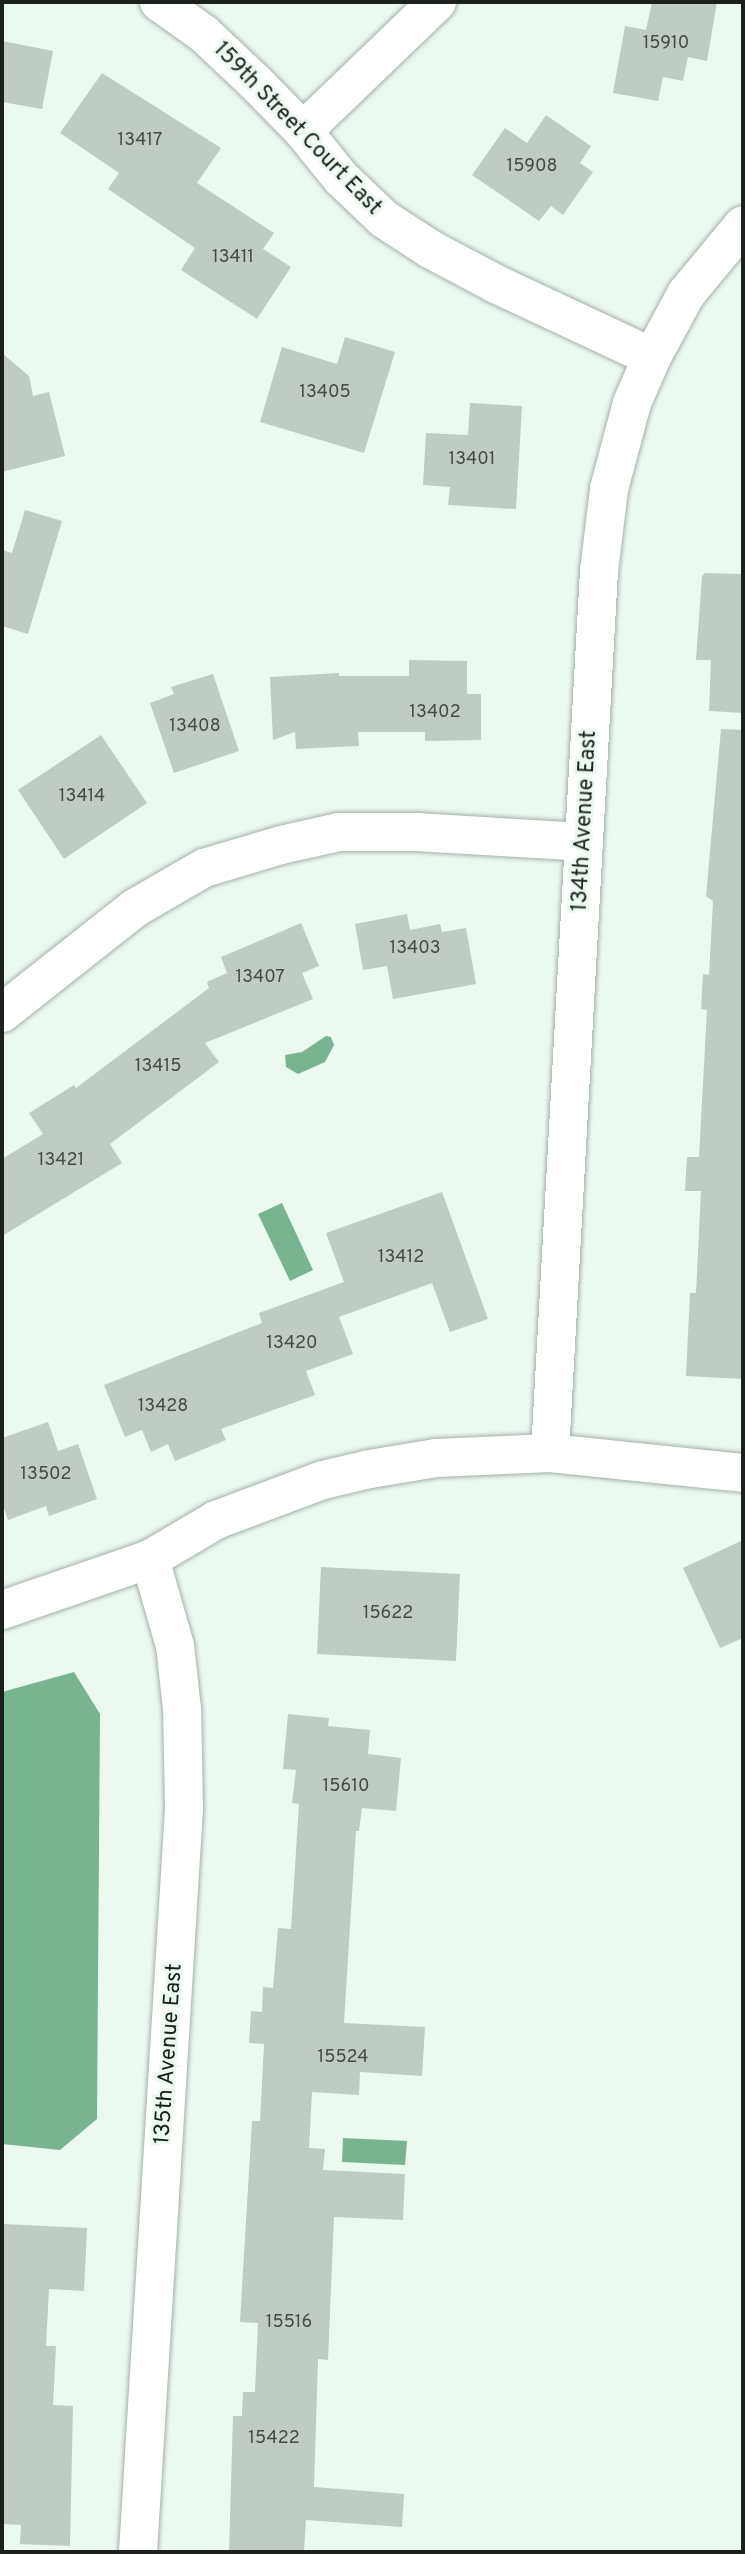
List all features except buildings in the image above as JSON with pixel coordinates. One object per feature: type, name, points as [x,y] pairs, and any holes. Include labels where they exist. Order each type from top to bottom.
[{"type":"street","name":"159th Street Court East","points":[[159,2],[204,34],[303,131],[341,178],[384,219],[430,249],[652,357]]},
{"type":"street","points":[[303,131],[437,2]]},
{"type":"street","name":"134th Avenue East","points":[[550,1453],[599,571],[609,489],[632,403],[652,357],[686,294],[743,225]]},
{"type":"street","points":[[2,1013],[135,908],[204,868],[281,845],[354,832],[583,842]]},
{"type":"street","points":[[2,1610],[150,1559],[216,1520],[323,1480],[436,1458],[550,1453],[743,1473]]},
{"type":"street","name":"135th Avenue East","points":[[138,2552],[184,1809],[182,1709],[175,1646],[150,1559]]},
{"type":"shaded area","points":[[326,1036],[331,1037],[334,1045],[325,1062],[298,1074],[286,1067],[285,1055],[302,1052]]},
{"type":"shaded area","points":[[282,1203],[313,1270],[290,1281],[258,1214]]},
{"type":"shaded area","points":[[74,1672],[100,1714],[97,2119],[60,2150],[2,2144],[2,1692]]},
{"type":"shaded area","points":[[343,2138],[407,2141],[405,2165],[342,2162]]}]
